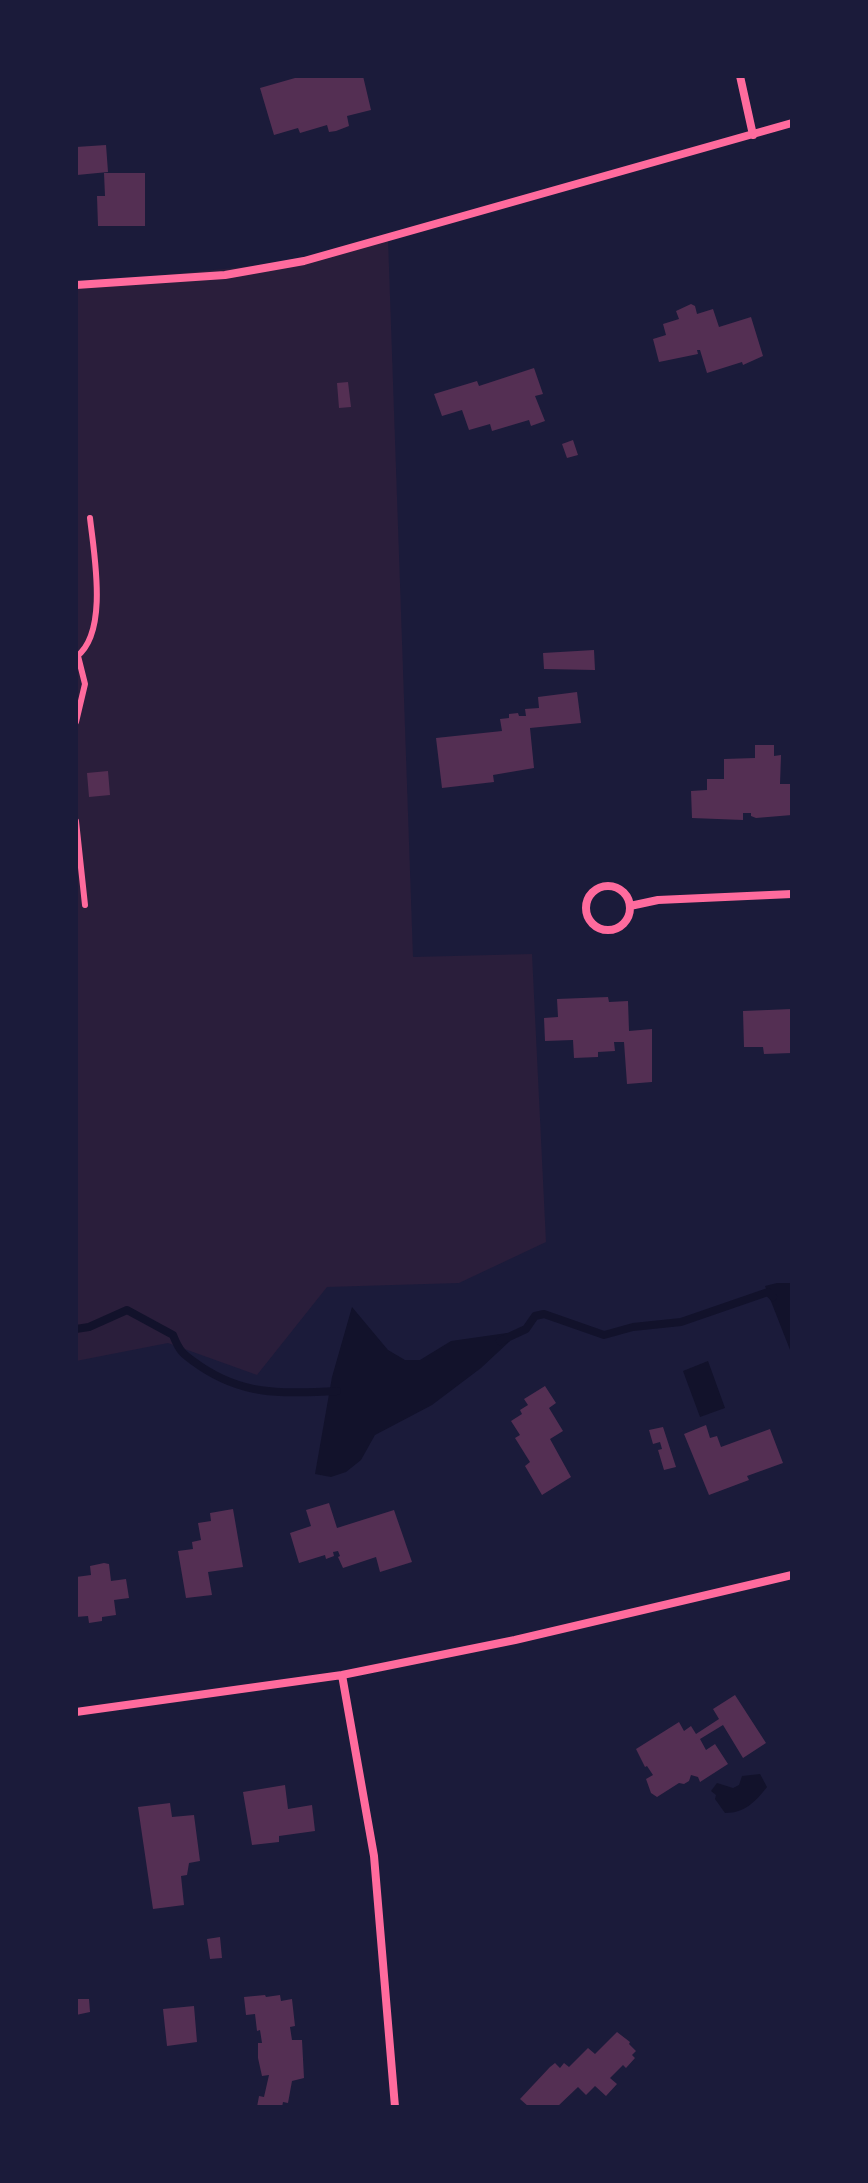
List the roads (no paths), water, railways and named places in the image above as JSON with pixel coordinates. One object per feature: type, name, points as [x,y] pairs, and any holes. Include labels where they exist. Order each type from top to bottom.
[{"type":"street","points":[[740,76],[753,135]]},
{"type":"street","points":[[76,285],[225,275],[304,261],[792,123]]},
{"type":"street","points":[[605,886],[622,891],[630,906],[623,924],[609,930],[595,925],[586,908],[591,894],[605,886]]},
{"type":"street","points":[[630,906],[658,900],[792,894]]},
{"type":"street","points":[[76,1712],[342,1675],[515,1640],[792,1575]]},
{"type":"street","points":[[342,1675],[374,1856],[395,2107]]},
{"type":"lane","points":[[76,722],[85,684],[77,657],[89,643],[97,607],[90,518]]},
{"type":"lane","points":[[76,821],[85,905]]},
{"type":"waterway","points":[[500,1341],[526,1329],[535,1316],[544,1314],[604,1335],[633,1327],[681,1322],[768,1292],[773,1297]]},
{"type":"waterway","points":[[76,1329],[89,1327],[127,1310],[173,1335],[186,1356],[233,1383],[266,1391],[337,1391]]}]
